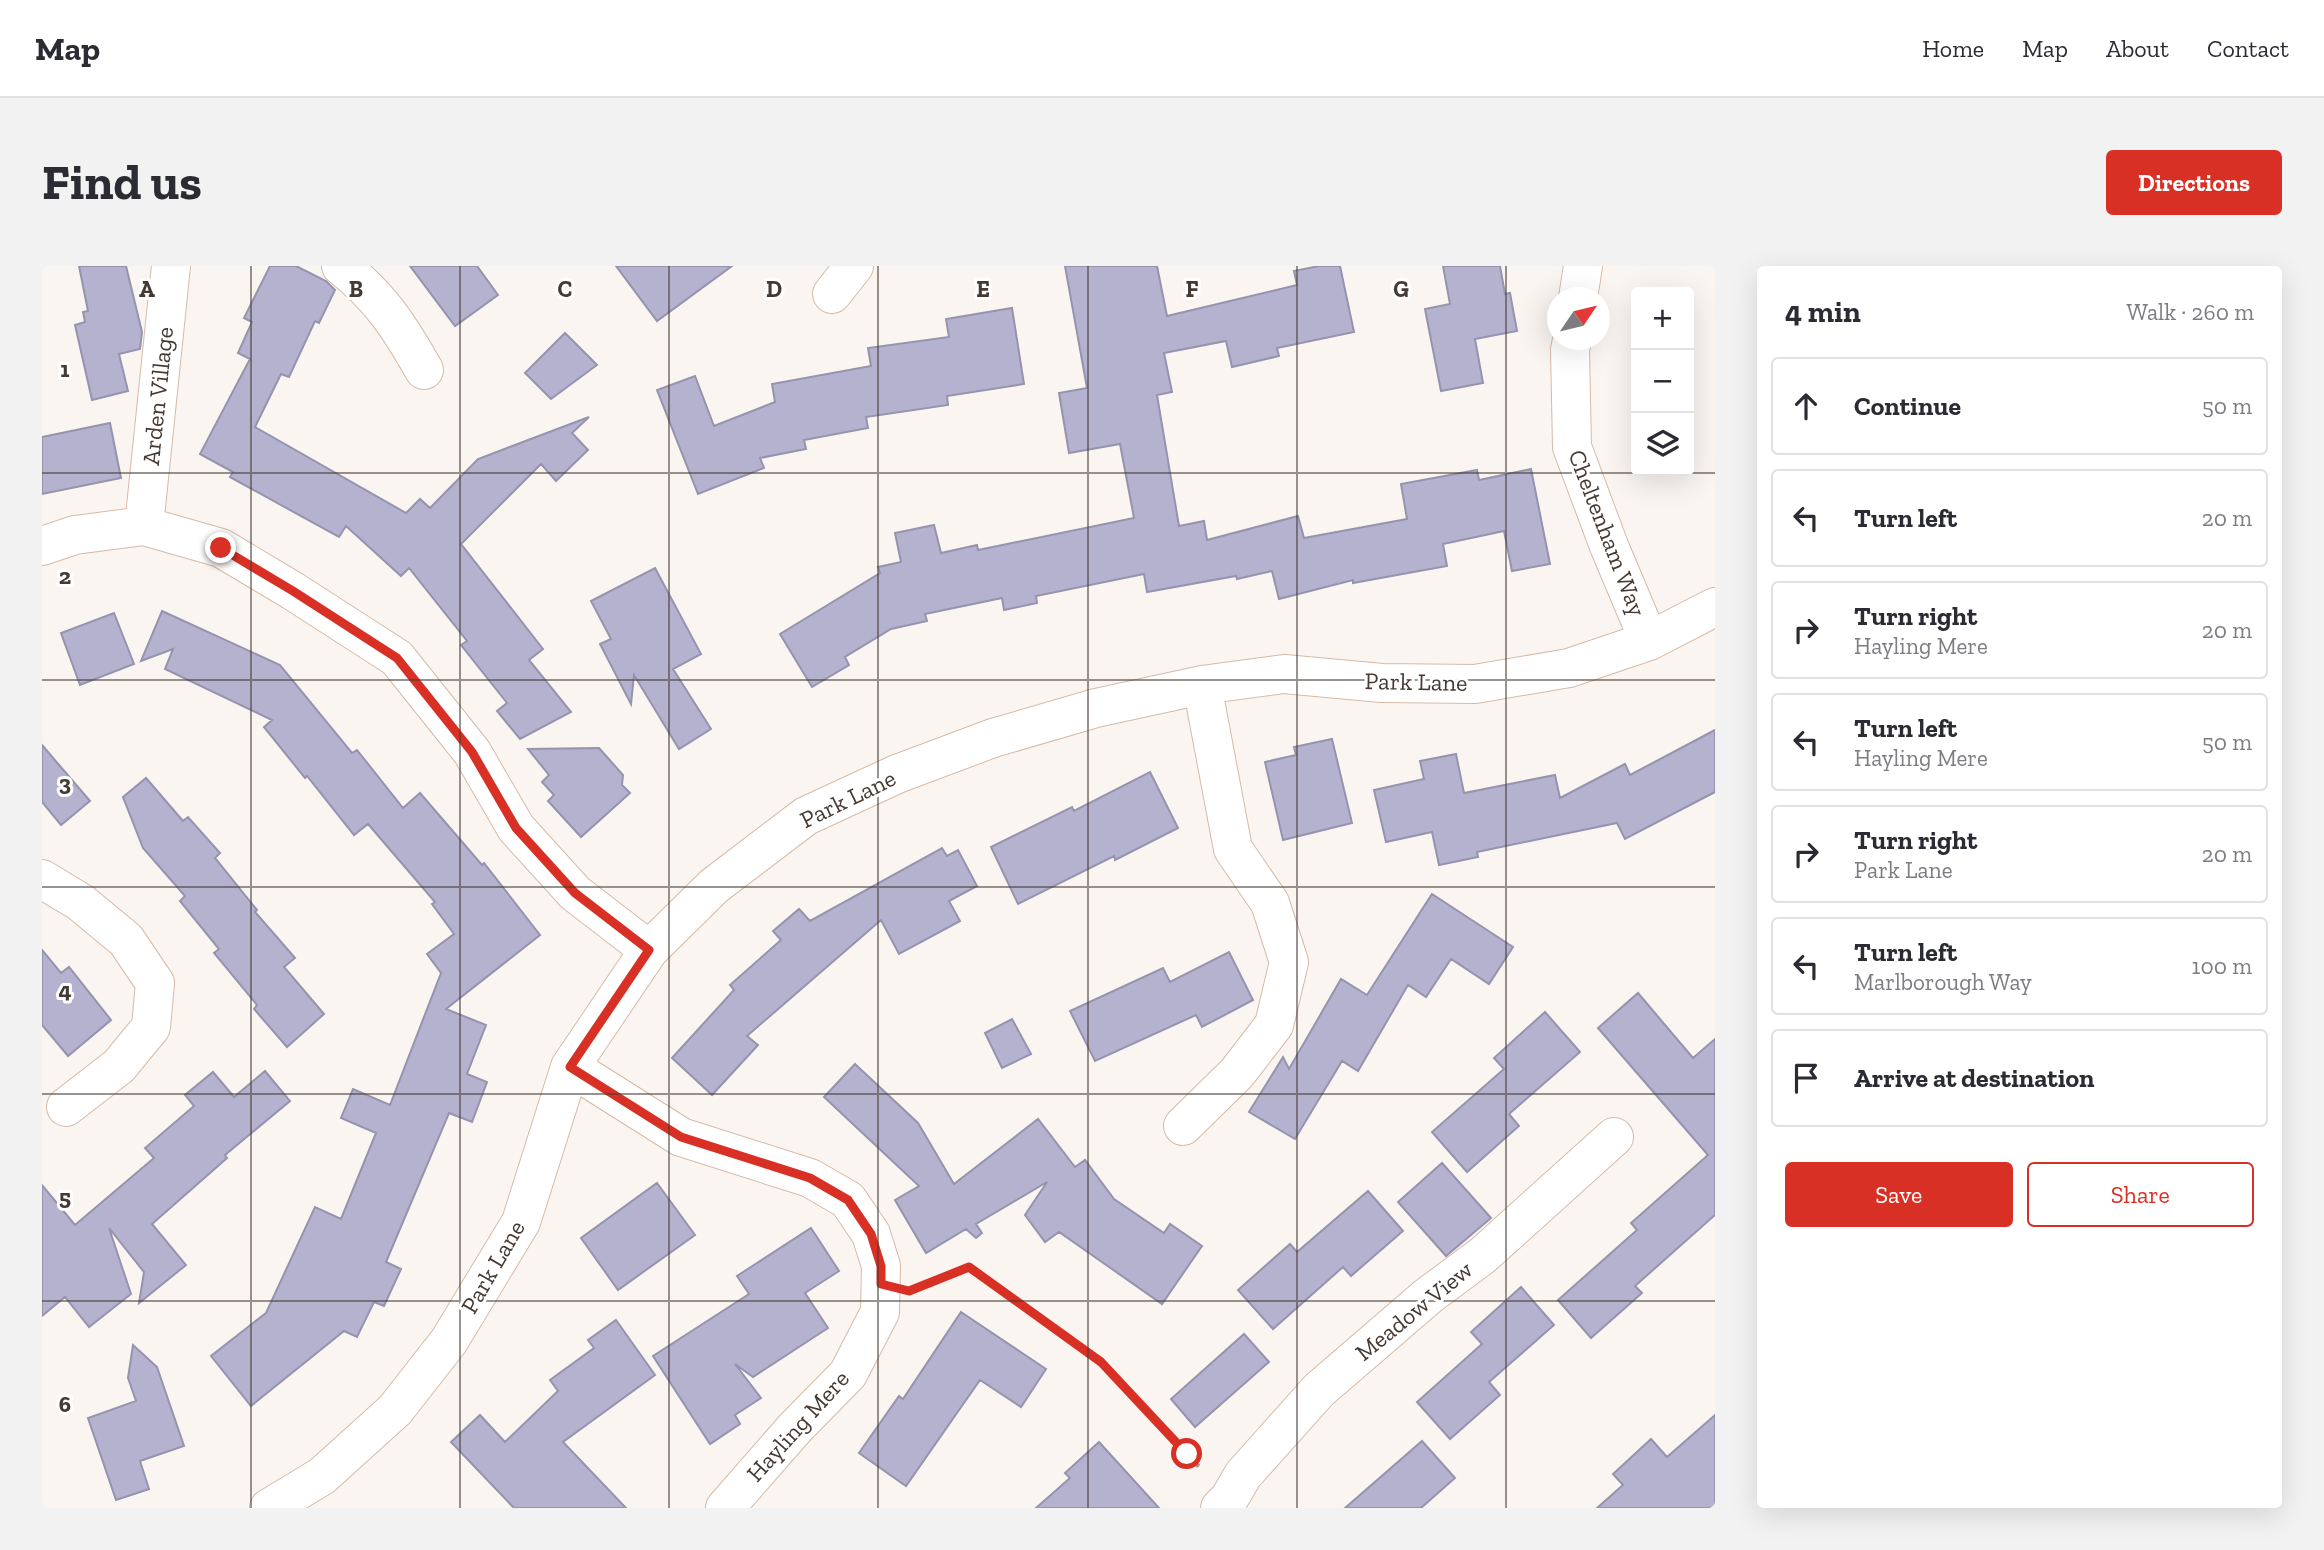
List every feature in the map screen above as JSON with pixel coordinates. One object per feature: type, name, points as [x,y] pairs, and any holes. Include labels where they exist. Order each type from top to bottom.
[{"type":"street","name":"Arden Village","points":[[144,526],[171,266]]},
{"type":"street","points":[[341,266],[363,284],[398,324],[424,370]]},
{"type":"street","points":[[1580,287],[1583,266]]},
{"type":"street","name":"Cheltenham Way","points":[[1570,350],[1572,447],[1609,546],[1649,641]]},
{"type":"street","points":[[42,546],[75,535],[144,526],[221,548],[397,658],[472,752],[516,828],[575,893],[649,950]]},
{"type":"street","name":"Park Lane","points":[[269,1508],[322,1476],[395,1410],[449,1341],[521,1222],[570,1067],[649,950],[714,886],[806,816],[897,774],[993,738],[1096,708],[1202,684],[1284,674],[1382,682],[1475,684],[1569,668],[1649,641],[1715,607]]},
{"type":"street","points":[[1183,1126],[1237,1073],[1275,1026],[1289,962],[1270,903],[1233,849],[1202,684]]},
{"type":"street","points":[[42,879],[80,902],[126,940],[155,983],[151,1027],[119,1066],[66,1107]]},
{"type":"street","name":"Hayling Mere","points":[[570,1067],[681,1137],[810,1178],[848,1200],[871,1234],[881,1266],[880,1312],[848,1374],[795,1428],[725,1508]]},
{"type":"street","name":"Meadow View","points":[[1224,1504],[1243,1475],[1319,1390],[1428,1296],[1482,1256],[1614,1137]]},
{"type":"path","points":[[881,1284],[909,1291],[969,1267],[1101,1362],[1224,1504]]},
{"type":"building","points":[[79,266],[126,266],[142,332],[140,349],[119,354],[128,391],[92,400],[75,325],[85,322],[83,312],[88,311]]},
{"type":"building","points":[[270,266],[296,266],[326,281],[335,290],[319,323],[315,321],[289,377],[281,374],[255,427],[406,513],[420,499],[430,508],[478,459],[589,417],[572,433],[588,450],[556,481],[541,464],[461,544],[543,649],[529,660],[571,712],[520,739],[497,711],[507,703],[461,645],[467,641],[409,568],[401,576],[346,526],[339,537],[230,477],[233,472],[200,454],[250,359],[238,353],[252,322],[244,318]]},
{"type":"building","points":[[410,266],[477,266],[498,295],[455,326]]},
{"type":"building","points":[[616,266],[732,266],[657,321]]},
{"type":"building","points":[[1065,266],[1157,266],[1167,316],[1297,285],[1294,271],[1319,266],[1340,266],[1354,332],[1277,348],[1279,356],[1232,367],[1226,341],[1164,353],[1172,392],[1157,395],[1179,526],[1204,521],[1207,540],[1298,516],[1304,538],[1407,519],[1401,484],[1477,470],[1479,480],[1531,469],[1550,564],[1512,571],[1504,531],[1443,544],[1447,566],[1353,583],[1353,580],[1279,599],[1272,571],[1147,592],[1144,574],[1036,596],[1037,603],[1004,610],[1002,598],[925,614],[927,621],[891,629],[845,657],[849,665],[812,687],[780,634],[880,573],[878,567],[901,562],[895,533],[934,525],[941,553],[977,545],[978,550],[1134,518],[1120,444],[1069,453],[1059,393],[1087,388]]},
{"type":"building","points":[[1443,266],[1500,266],[1505,294],[1510,293],[1517,331],[1475,339],[1483,383],[1441,391],[1425,309],[1450,304]]},
{"type":"building","points":[[1012,308],[1024,384],[947,396],[948,405],[866,417],[868,428],[804,440],[806,449],[760,458],[764,468],[698,494],[657,390],[695,376],[714,426],[775,402],[772,384],[871,366],[868,348],[949,337],[946,319]]},
{"type":"building","points":[[565,333],[597,365],[551,399],[525,373]]},
{"type":"building","points":[[110,423],[121,478],[42,494],[42,437]]},
{"type":"building","points":[[655,568],[701,654],[673,669],[711,729],[679,749],[634,675],[631,704],[600,644],[611,639],[591,601]]},
{"type":"building","points":[[162,611],[280,665],[352,753],[357,750],[403,808],[420,793],[482,865],[484,863],[540,935],[446,1009],[486,1025],[467,1074],[487,1082],[472,1122],[449,1113],[386,1262],[401,1269],[384,1306],[374,1302],[357,1337],[344,1331],[251,1406],[211,1356],[266,1313],[315,1207],[341,1219],[376,1133],[341,1118],[353,1089],[390,1105],[441,973],[427,954],[454,934],[432,904],[435,902],[368,824],[354,835],[307,776],[305,778],[264,727],[272,720],[165,669],[173,649],[141,661]]},
{"type":"building","points":[[114,613],[134,664],[80,685],[61,633]]},
{"type":"building","points":[[1715,730],[1715,792],[1625,839],[1617,823],[1477,852],[1478,857],[1439,865],[1432,832],[1386,842],[1374,790],[1424,779],[1420,761],[1456,754],[1464,793],[1555,775],[1560,798],[1625,764],[1630,775]]},
{"type":"building","points":[[1332,739],[1352,823],[1283,840],[1265,762],[1296,755],[1294,747]]},
{"type":"building","points":[[42,745],[90,801],[61,825],[42,802]]},
{"type":"building","points":[[599,748],[623,775],[622,785],[630,793],[581,837],[548,801],[554,795],[542,782],[549,775],[528,749]]},
{"type":"building","points":[[1150,772],[1178,828],[1115,860],[1114,856],[1018,904],[991,847],[1072,807],[1074,811]]},
{"type":"building","points":[[146,778],[183,821],[188,817],[220,853],[215,858],[257,910],[255,912],[295,958],[284,967],[324,1014],[287,1047],[254,1009],[257,1005],[214,953],[219,949],[180,901],[185,896],[143,848],[123,797]]},
{"type":"building","points":[[942,848],[947,856],[958,850],[977,886],[949,901],[960,921],[899,954],[881,920],[747,1036],[758,1045],[712,1095],[672,1058],[734,990],[730,985],[781,940],[773,931],[799,909],[810,921]]},
{"type":"building","points":[[1432,894],[1513,947],[1489,984],[1451,959],[1426,997],[1408,985],[1358,1071],[1342,1061],[1295,1139],[1249,1112],[1283,1057],[1289,1069],[1341,979],[1367,995]]},
{"type":"building","points":[[42,950],[61,973],[69,967],[111,1020],[68,1056],[42,1025]]},
{"type":"building","points":[[1229,952],[1253,1000],[1202,1027],[1196,1015],[1095,1061],[1070,1011],[1163,968],[1170,982]]},
{"type":"building","points":[[1638,993],[1693,1058],[1715,1039],[1715,1215],[1635,1286],[1642,1293],[1591,1338],[1558,1300],[1637,1230],[1631,1223],[1708,1155],[1598,1028]]},
{"type":"building","points":[[1545,1012],[1580,1052],[1509,1114],[1519,1126],[1467,1172],[1432,1132],[1504,1069],[1494,1058]]},
{"type":"building","points":[[1012,1019],[1031,1054],[1002,1068],[985,1033]]},
{"type":"building","points":[[855,1064],[918,1123],[954,1184],[1038,1119],[1075,1167],[1085,1160],[1114,1199],[1164,1233],[1170,1224],[1202,1246],[1162,1304],[1059,1232],[1045,1242],[1025,1215],[1047,1182],[976,1224],[982,1233],[976,1238],[966,1229],[926,1253],[895,1200],[919,1186],[824,1097]]},
{"type":"building","points":[[265,1071],[290,1101],[225,1155],[227,1158],[152,1224],[186,1265],[139,1303],[144,1272],[109,1228],[131,1294],[89,1327],[65,1297],[42,1316],[42,1185],[75,1225],[154,1158],[145,1148],[194,1106],[185,1095],[213,1072],[234,1097]]},
{"type":"building","points":[[1442,1163],[1491,1218],[1446,1256],[1398,1202]]},
{"type":"building","points":[[657,1183],[695,1235],[618,1290],[581,1238]]},
{"type":"building","points":[[1368,1191],[1403,1231],[1351,1276],[1343,1267],[1273,1329],[1238,1290],[1290,1244],[1297,1252]]},
{"type":"building","points":[[811,1228],[839,1271],[805,1293],[828,1328],[753,1377],[735,1364],[761,1398],[735,1415],[740,1424],[710,1444],[653,1356],[749,1294],[737,1276]]},
{"type":"building","points":[[1521,1287],[1554,1325],[1489,1382],[1500,1395],[1450,1439],[1417,1402],[1482,1344],[1471,1332]]},
{"type":"building","points":[[961,1312],[1046,1369],[1021,1407],[980,1380],[906,1486],[859,1453],[899,1396],[903,1399]]},
{"type":"building","points":[[616,1320],[655,1375],[563,1442],[626,1508],[514,1508],[451,1442],[480,1415],[505,1442],[558,1391],[550,1380],[594,1348],[588,1340]]},
{"type":"building","points":[[1244,1334],[1269,1362],[1195,1427],[1171,1399]]},
{"type":"building","points":[[133,1345],[157,1367],[184,1446],[140,1461],[149,1489],[116,1500],[88,1418],[136,1401],[128,1378]]},
{"type":"building","points":[[1715,1415],[1715,1508],[1597,1508],[1623,1485],[1613,1474],[1651,1439],[1667,1457]]},
{"type":"building","points":[[1422,1441],[1455,1478],[1421,1508],[1345,1508]]},
{"type":"building","points":[[1099,1442],[1159,1508],[1036,1508],[1070,1478],[1065,1473]]},
{"type":"route","points":[[221,548],[397,658],[472,752],[516,828],[575,893],[649,950],[570,1067],[681,1137],[810,1178],[848,1200],[871,1234],[881,1266],[881,1284],[909,1291],[969,1267],[1101,1362],[1187,1454]]}]
